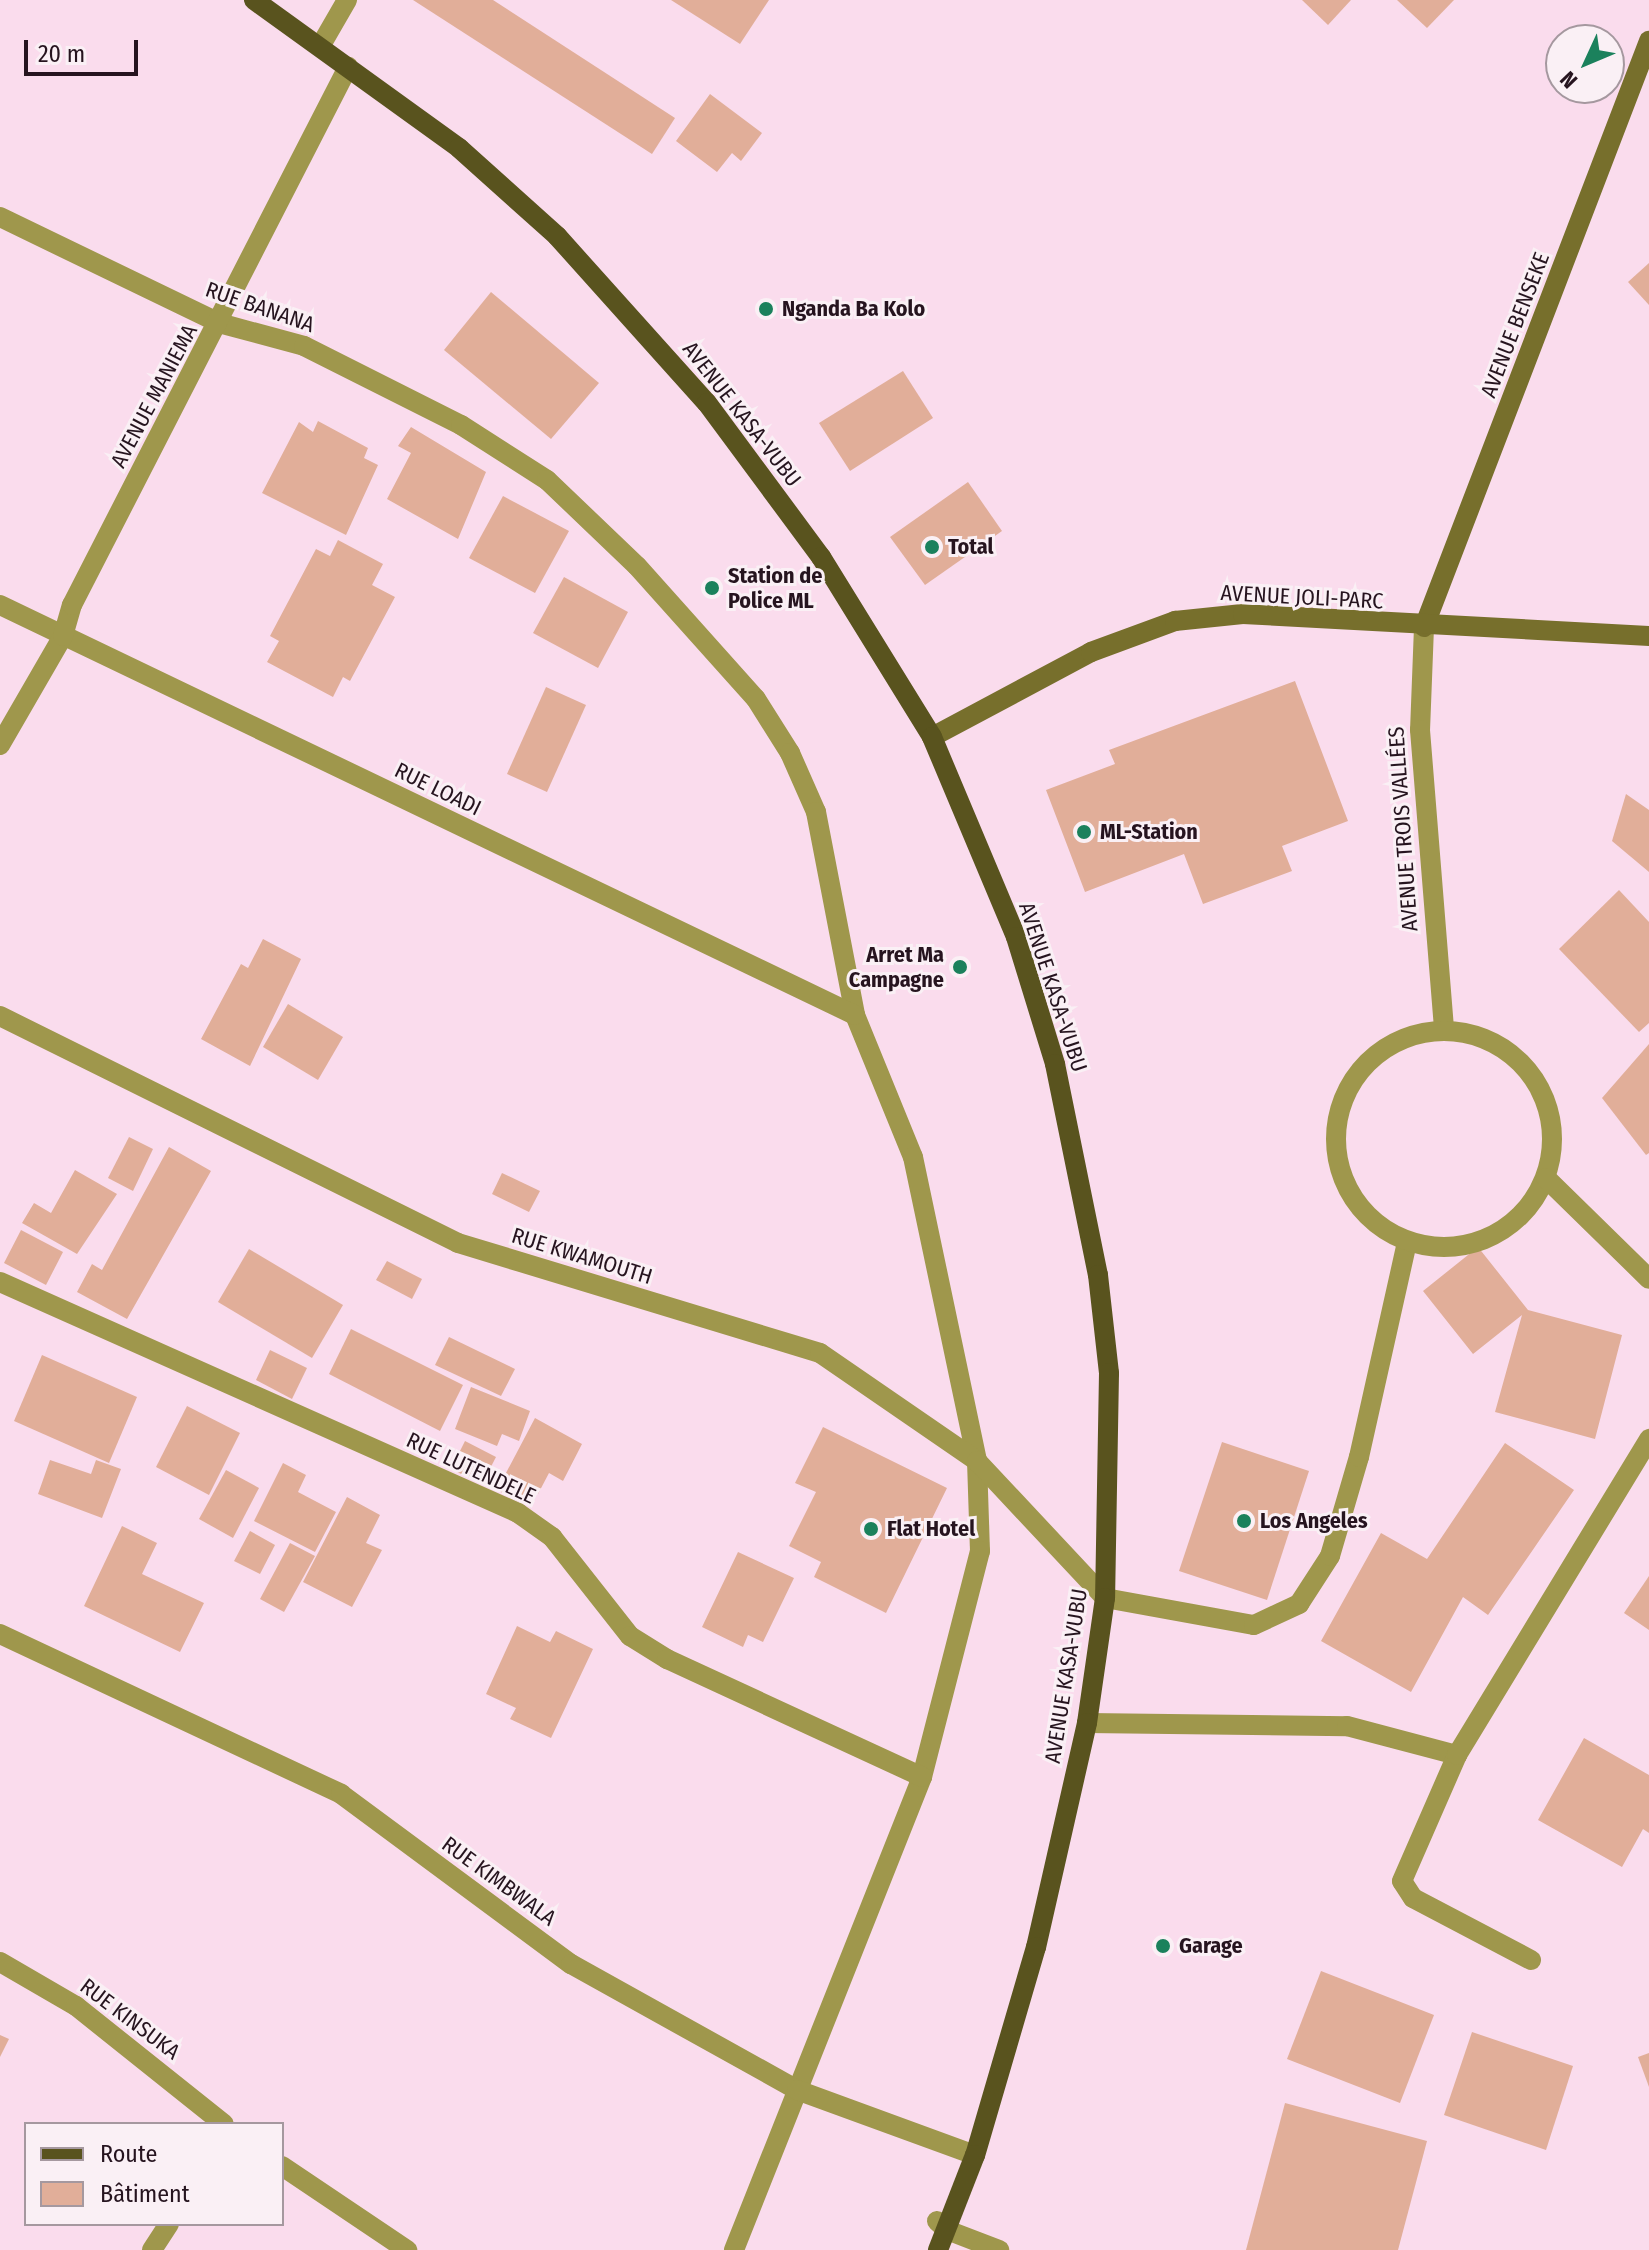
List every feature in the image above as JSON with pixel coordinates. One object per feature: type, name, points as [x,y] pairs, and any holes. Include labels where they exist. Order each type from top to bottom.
[{"type":"main road","name":"AVENUE KASA-VUBU","points":[[254,0],[321,45],[459,148],[557,236],[707,403],[821,557],[932,737],[1016,937],[1055,1064],[1098,1275],[1109,1373],[1105,1598],[1087,1723],[1036,1947],[975,2155],[942,2226],[938,2250]]},
{"type":"street","points":[[321,45],[347,0]]},
{"type":"street","name":"AVENUE BENSEKE","points":[[1424,627],[1649,41]]},
{"type":"street","name":"AVENUE MANIEMA","points":[[0,745],[63,636],[72,605],[348,67]]},
{"type":"street","name":"RUE BANANA","points":[[0,217],[219,323],[304,346],[461,425],[547,480],[637,566],[756,699],[790,753],[816,812],[855,1015],[913,1157],[977,1461],[980,1551],[922,1777],[734,2250]]},
{"type":"street","name":"RUE LOADI","points":[[0,605],[855,1015]]},
{"type":"street","name":"AVENUE JOLI-PARC","points":[[932,737],[1091,652],[1175,621],[1243,614],[1424,627],[1649,636]]},
{"type":"street","name":"AVENUE TROIS VALLÉES","points":[[1424,627],[1420,730],[1444,1027]]},
{"type":"street","name":"RUE KWAMOUTH","points":[[0,1016],[458,1243],[820,1353],[977,1461],[1105,1598]]},
{"type":"street","points":[[1444,1027],[1501,1046],[1536,1081],[1553,1128],[1546,1178],[1524,1214],[1491,1239],[1449,1249],[1407,1242],[1363,1214],[1338,1167],[1336,1115],[1359,1068],[1401,1037],[1444,1027]]},
{"type":"street","points":[[1546,1178],[1649,1279]]},
{"type":"street","points":[[1105,1598],[1254,1625],[1299,1604],[1330,1556],[1347,1499],[1407,1242]]},
{"type":"street","name":"RUE LUTENDELE","points":[[0,1282],[518,1513],[552,1537],[630,1636],[667,1659],[922,1777]]},
{"type":"street","points":[[1531,1960],[1405,1890],[1404,1872],[1457,1755],[1649,1439]]},
{"type":"street","name":"RUE KIMBWALA","points":[[0,1634],[341,1794],[571,1964],[797,2090],[975,2155]]},
{"type":"street","points":[[1087,1723],[1347,1726],[1457,1755]]},
{"type":"street","name":"RUE KINSUKA","points":[[0,1962],[76,2006],[221,2122]]},
{"type":"street","points":[[284,2167],[407,2250]]},
{"type":"street","points":[[152,2250],[168,2226]]},
{"type":"street","points":[[942,2226],[999,2250]]},
{"type":"building","points":[[413,0],[493,0],[675,118],[652,154]]},
{"type":"building","points":[[671,0],[769,0],[740,44]]},
{"type":"building","points":[[1302,0],[1351,0],[1328,25]]},
{"type":"building","points":[[1397,0],[1454,0],[1427,28]]},
{"type":"building","points":[[710,94],[762,133],[741,161],[732,153],[717,172],[676,141]]},
{"type":"building","points":[[1649,263],[1649,305],[1628,282]]},
{"type":"building","points":[[491,292],[599,383],[551,439],[444,350]]},
{"type":"building","points":[[903,371],[933,418],[850,471],[819,423]]},
{"type":"building","points":[[318,421],[368,448],[364,458],[378,465],[346,535],[262,493],[299,422],[313,432]]},
{"type":"building","points":[[411,427],[486,472],[458,539],[387,499],[411,453],[398,446]]},
{"type":"building","points":[[968,482],[1002,531],[925,585],[890,537]]},
{"type":"building","points":[[503,496],[569,531],[535,593],[469,558]]},
{"type":"building","points":[[338,540],[383,564],[372,585],[395,597],[350,681],[343,677],[333,697],[267,662],[279,641],[270,636],[316,549],[330,556]]},
{"type":"building","points":[[564,577],[628,612],[598,668],[533,633]]},
{"type":"building","points":[[1295,681],[1348,821],[1282,846],[1292,871],[1203,904],[1184,854],[1085,892],[1046,790],[1115,764],[1109,750]]},
{"type":"building","points":[[546,687],[586,705],[547,792],[507,774]]},
{"type":"building","points":[[1626,794],[1649,810],[1649,872],[1612,841]]},
{"type":"building","points":[[1619,890],[1649,922],[1649,1023],[1639,1032],[1559,949]]},
{"type":"building","points":[[263,939],[301,959],[250,1066],[201,1039],[241,964],[248,968]]},
{"type":"building","points":[[288,1004],[343,1037],[318,1080],[263,1047]]},
{"type":"building","points":[[1649,1044],[1649,1153],[1646,1155],[1602,1098]]},
{"type":"building","points":[[129,1137],[153,1149],[133,1191],[108,1178]]},
{"type":"building","points":[[169,1147],[211,1171],[127,1319],[77,1292],[92,1264],[102,1270]]},
{"type":"building","points":[[75,1170],[117,1194],[77,1254],[22,1223],[34,1203],[51,1213]]},
{"type":"building","points":[[502,1173],[540,1191],[529,1212],[492,1194]]},
{"type":"building","points":[[21,1230],[63,1252],[46,1285],[4,1263]]},
{"type":"building","points":[[1478,1247],[1528,1310],[1622,1335],[1595,1439],[1495,1412],[1522,1315],[1473,1354],[1423,1291]]},
{"type":"building","points":[[249,1249],[343,1305],[312,1358],[218,1302]]},
{"type":"building","points":[[387,1261],[422,1279],[412,1299],[376,1280]]},
{"type":"building","points":[[351,1329],[463,1385],[440,1431],[329,1374]]},
{"type":"building","points":[[449,1337],[515,1369],[501,1396],[435,1365]]},
{"type":"building","points":[[270,1350],[307,1368],[292,1399],[256,1380]]},
{"type":"building","points":[[42,1355],[137,1397],[109,1463],[14,1421]]},
{"type":"building","points":[[471,1387],[530,1411],[519,1441],[502,1434],[497,1446],[455,1429]]},
{"type":"building","points":[[187,1406],[240,1433],[209,1495],[156,1467]]},
{"type":"building","points":[[535,1418],[582,1444],[563,1481],[549,1473],[538,1494],[530,1489],[523,1504],[497,1490]]},
{"type":"building","points":[[823,1427],[947,1488],[886,1613],[814,1577],[821,1562],[789,1546],[816,1492],[795,1483]]},
{"type":"building","points":[[465,1441],[496,1457],[482,1484],[451,1469]]},
{"type":"building","name":"Los Angeles","points":[[1222,1442],[1309,1471],[1267,1600],[1179,1571]]},
{"type":"building","points":[[1505,1443],[1574,1490],[1488,1615],[1463,1597],[1411,1692],[1321,1641],[1381,1533],[1427,1559]]},
{"type":"building","points":[[50,1460],[91,1474],[96,1460],[121,1469],[102,1518],[38,1494]]},
{"type":"building","points":[[283,1463],[306,1475],[298,1492],[336,1512],[315,1552],[254,1521]]},
{"type":"building","points":[[226,1470],[259,1488],[233,1538],[199,1519]]},
{"type":"building","points":[[347,1497],[380,1515],[366,1543],[382,1550],[352,1607],[303,1582]]},
{"type":"building","points":[[122,1526],[157,1543],[142,1574],[204,1603],[180,1652],[84,1606]]},
{"type":"building","points":[[250,1531],[275,1545],[260,1574],[234,1561]]},
{"type":"building","points":[[290,1543],[315,1556],[284,1612],[260,1599]]},
{"type":"building","points":[[738,1552],[794,1578],[763,1642],[748,1635],[743,1647],[702,1627]]},
{"type":"building","points":[[1649,1576],[1649,1630],[1624,1613]]},
{"type":"building","points":[[517,1626],[550,1642],[556,1631],[593,1649],[551,1738],[510,1719],[516,1708],[486,1694]]},
{"type":"building","points":[[1584,1738],[1649,1775],[1649,1833],[1643,1829],[1622,1867],[1538,1820]]},
{"type":"building","points":[[1321,1971],[1434,2015],[1400,2103],[1287,2059]]},
{"type":"building","points":[[1472,2032],[1573,2066],[1546,2150],[1444,2115]]},
{"type":"building","points":[[0,2035],[9,2039],[0,2057]]},
{"type":"building","points":[[1649,2053],[1649,2087],[1638,2057]]},
{"type":"building","points":[[1285,2103],[1427,2141],[1398,2250],[1246,2250]]},
{"type":"place","name":"Nganda Ba Kolo","points":[[766,309]]},
{"type":"place","name":"Total","points":[[932,547]]},
{"type":"place","name":"Station de Police ML","points":[[712,588]]},
{"type":"place","name":"ML-Station","points":[[1084,832]]},
{"type":"place","name":"Arret Ma Campagne","points":[[960,967]]},
{"type":"place","name":"Los Angeles","points":[[1244,1521]]},
{"type":"place","name":"Flat Hotel","points":[[871,1529]]},
{"type":"place","name":"Garage","points":[[1163,1946]]}]
